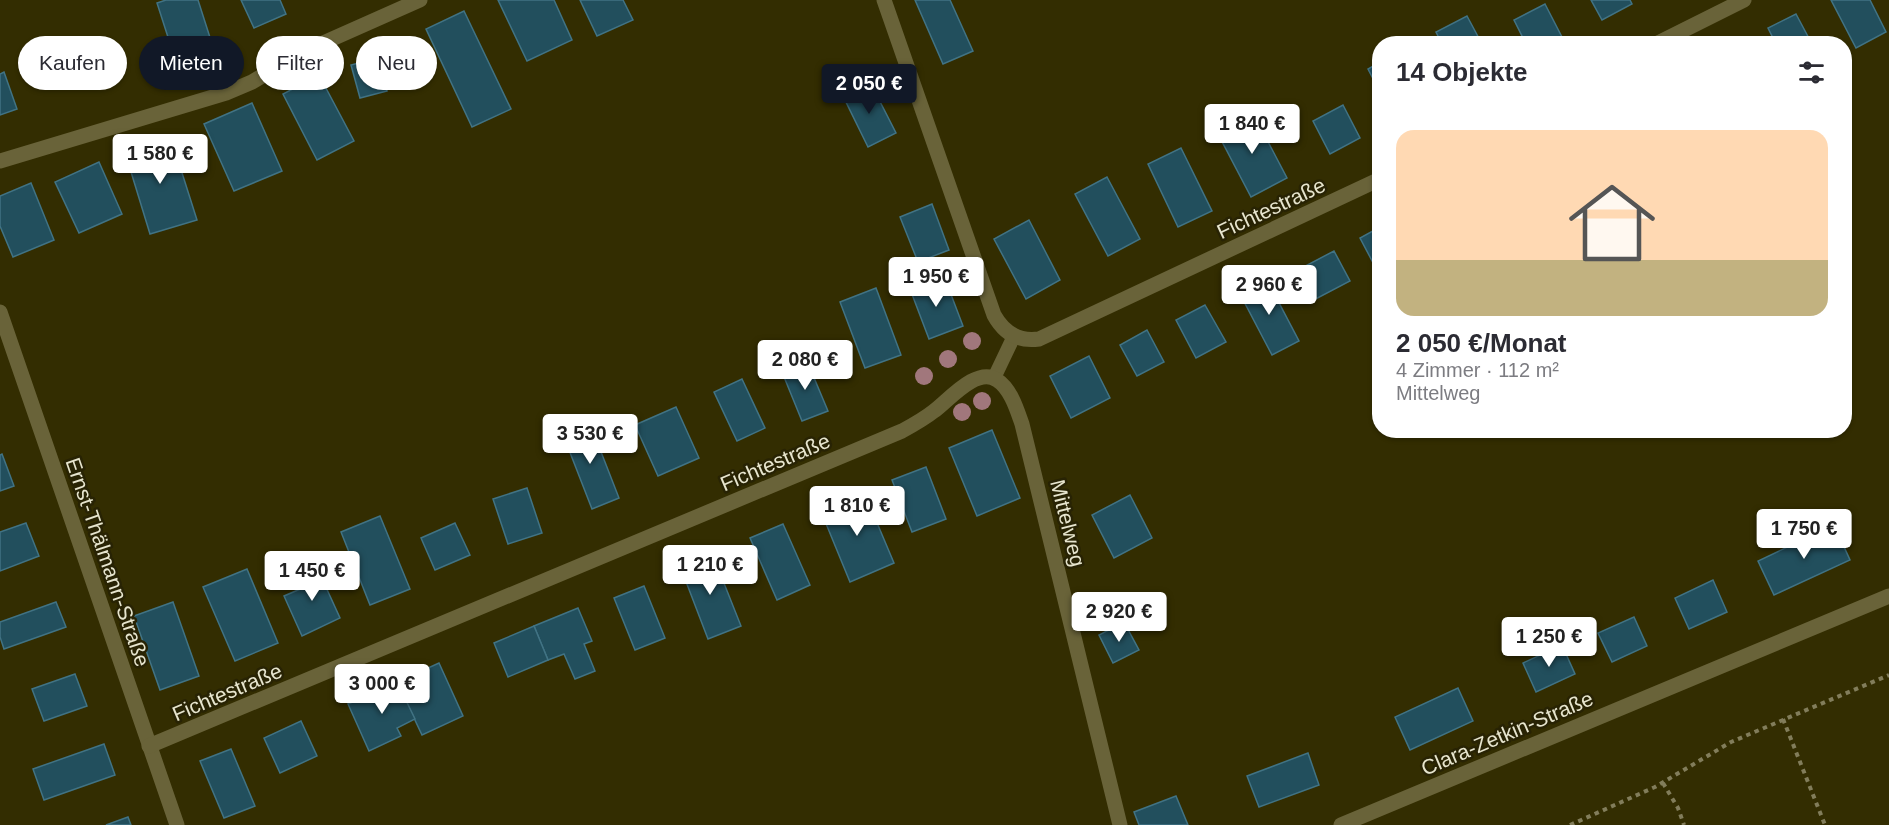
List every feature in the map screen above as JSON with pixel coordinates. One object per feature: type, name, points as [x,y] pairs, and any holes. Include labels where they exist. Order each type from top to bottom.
[{"type":"street","points":[[0,161],[226,93],[252,82],[306,50],[420,0]]},
{"type":"street","points":[[884,0],[994,315],[1003,328],[1014,336]]},
{"type":"street","points":[[1672,36],[1744,0]]},
{"type":"street","name":"Fichtestraße","points":[[1014,336],[1026,340],[1039,339],[1372,183]]},
{"type":"street","name":"Ernst-Thälmann-Straße","points":[[0,312],[177,825]]},
{"type":"street","name":"Fichtestraße","points":[[149,746],[902,431],[930,415],[969,383],[984,376],[994,378]]},
{"type":"street","name":"Mittelweg","points":[[994,378],[1008,393],[1022,424],[1120,825]]},
{"type":"street","name":"Clara-Zetkin-Straße","points":[[1341,825],[1889,596]]},
{"type":"lane","points":[[994,378],[1014,336]]},
{"type":"path","points":[[1570,825],[1663,783],[1731,742],[1889,675]]},
{"type":"path","points":[[1783,719],[1825,825]]},
{"type":"path","points":[[1663,783],[1678,808],[1684,825]]},
{"type":"building","points":[[166,0],[198,0],[210,36],[168,36],[157,3]]},
{"type":"building","points":[[241,0],[280,0],[286,14],[254,28]]},
{"type":"building","points":[[498,0],[554,0],[572,40],[527,61]]},
{"type":"building","points":[[580,0],[623,0],[633,20],[597,36]]},
{"type":"building","points":[[915,0],[950,0],[973,51],[943,64]]},
{"type":"building","points":[[1591,0],[1630,0],[1632,4],[1602,20]]},
{"type":"building","points":[[1831,0],[1870,0],[1886,32],[1856,48],[1852,36],[1850,36]]},
{"type":"building","points":[[1545,4],[1561,36],[1522,36],[1514,20]]},
{"type":"building","points":[[464,11],[511,109],[472,127],[437,52],[437,36],[429,36],[426,29]]},
{"type":"building","points":[[1796,14],[1808,36],[1772,36],[1768,28]]},
{"type":"building","points":[[1467,16],[1478,36],[1438,36],[1436,32]]},
{"type":"building","points":[[356,64],[356,83],[351,65]]},
{"type":"building","points":[[4,72],[17,109],[0,115],[0,74]]},
{"type":"building","points":[[870,82],[896,133],[868,147],[843,96]]},
{"type":"building","points":[[291,90],[327,90],[354,141],[317,160],[283,94]]},
{"type":"building","points":[[358,90],[387,90],[387,91],[360,98]]},
{"type":"building","points":[[252,103],[282,171],[234,191],[204,124]]},
{"type":"building","points":[[1343,105],[1360,138],[1330,154],[1313,121]]},
{"type":"building","points":[[1253,113],[1287,178],[1251,197],[1217,132]]},
{"type":"building","points":[[170,135],[197,220],[150,234],[124,149]]},
{"type":"building","points":[[1181,148],[1212,211],[1178,227],[1148,164]]},
{"type":"building","points":[[99,162],[122,214],[79,233],[55,182]]},
{"type":"building","points":[[1107,177],[1140,239],[1108,256],[1075,194]]},
{"type":"building","points":[[31,183],[54,240],[13,257],[0,226],[0,196]]},
{"type":"building","points":[[932,204],[949,250],[918,262],[900,217]]},
{"type":"building","points":[[1029,220],[1060,280],[1026,299],[994,239]]},
{"type":"building","points":[[1372,231],[1372,261],[1360,238]]},
{"type":"building","points":[[1334,251],[1350,281],[1308,303],[1292,273]]},
{"type":"building","points":[[944,276],[963,326],[929,339],[910,289]]},
{"type":"building","points":[[1266,278],[1299,341],[1272,355],[1239,292]]},
{"type":"building","points":[[876,288],[901,355],[865,368],[840,302]]},
{"type":"building","points":[[1205,305],[1226,342],[1196,358],[1176,320]]},
{"type":"building","points":[[1147,330],[1164,362],[1137,376],[1120,345]]},
{"type":"building","points":[[1089,356],[1110,398],[1071,418],[1050,376]]},
{"type":"building","points":[[807,361],[828,411],[802,421],[782,372]]},
{"type":"building","points":[[742,379],[765,428],[737,441],[714,392]]},
{"type":"building","points":[[676,407],[699,458],[658,476],[635,425]]},
{"type":"building","points":[[589,421],[619,498],[592,509],[562,432]]},
{"type":"building","points":[[992,430],[1020,498],[977,516],[949,448]]},
{"type":"building","points":[[2,454],[14,486],[0,491],[0,455]]},
{"type":"building","points":[[926,467],[946,519],[912,532],[892,480]]},
{"type":"building","points":[[527,488],[542,533],[508,544],[493,499]]},
{"type":"building","points":[[864,492],[894,563],[850,582],[820,509]]},
{"type":"building","points":[[1130,495],[1152,538],[1114,558],[1092,515]]},
{"type":"building","points":[[380,516],[410,589],[370,605],[341,532]]},
{"type":"building","points":[[26,523],[39,556],[0,571],[0,532]]},
{"type":"building","points":[[455,523],[470,555],[435,570],[421,538]]},
{"type":"building","points":[[783,524],[810,585],[777,600],[750,538]]},
{"type":"building","points":[[1834,525],[1850,560],[1774,595],[1758,561]]},
{"type":"building","points":[[712,553],[741,626],[708,639],[680,566]]},
{"type":"building","points":[[314,561],[340,618],[302,636],[284,596],[305,587],[296,569]]},
{"type":"building","points":[[247,569],[278,643],[235,661],[203,587]]},
{"type":"building","points":[[1713,580],[1727,612],[1689,629],[1675,598]]},
{"type":"building","points":[[644,586],[665,638],[635,650],[614,598]]},
{"type":"building","points":[[56,602],[66,627],[4,649],[0,637],[0,622]]},
{"type":"building","points":[[173,602],[199,676],[160,690],[134,616]]},
{"type":"building","points":[[578,608],[592,641],[584,644],[595,671],[575,679],[564,654],[548,660],[534,626]]},
{"type":"building","points":[[1634,617],[1647,646],[1612,662],[1598,633]]},
{"type":"building","points":[[1124,622],[1139,650],[1113,663],[1099,635]]},
{"type":"building","points":[[534,626],[548,660],[508,677],[494,643]]},
{"type":"building","points":[[1562,645],[1575,674],[1536,692],[1523,663]]},
{"type":"building","points":[[439,663],[463,716],[422,735],[397,682]]},
{"type":"building","points":[[75,674],[87,706],[44,721],[32,689]]},
{"type":"building","points":[[397,682],[415,719],[397,728],[401,736],[369,751],[348,704]]},
{"type":"building","points":[[1458,688],[1473,721],[1410,750],[1395,717]]},
{"type":"building","points":[[301,721],[317,756],[280,773],[264,738]]},
{"type":"building","points":[[104,744],[115,775],[44,800],[33,769]]},
{"type":"building","points":[[231,749],[255,806],[224,818],[200,761]]},
{"type":"building","points":[[1308,753],[1319,785],[1259,807],[1247,776]]},
{"type":"building","points":[[1176,796],[1188,825],[1139,825],[1134,812]]},
{"type":"building","points":[[128,817],[131,825],[106,825]]}]
